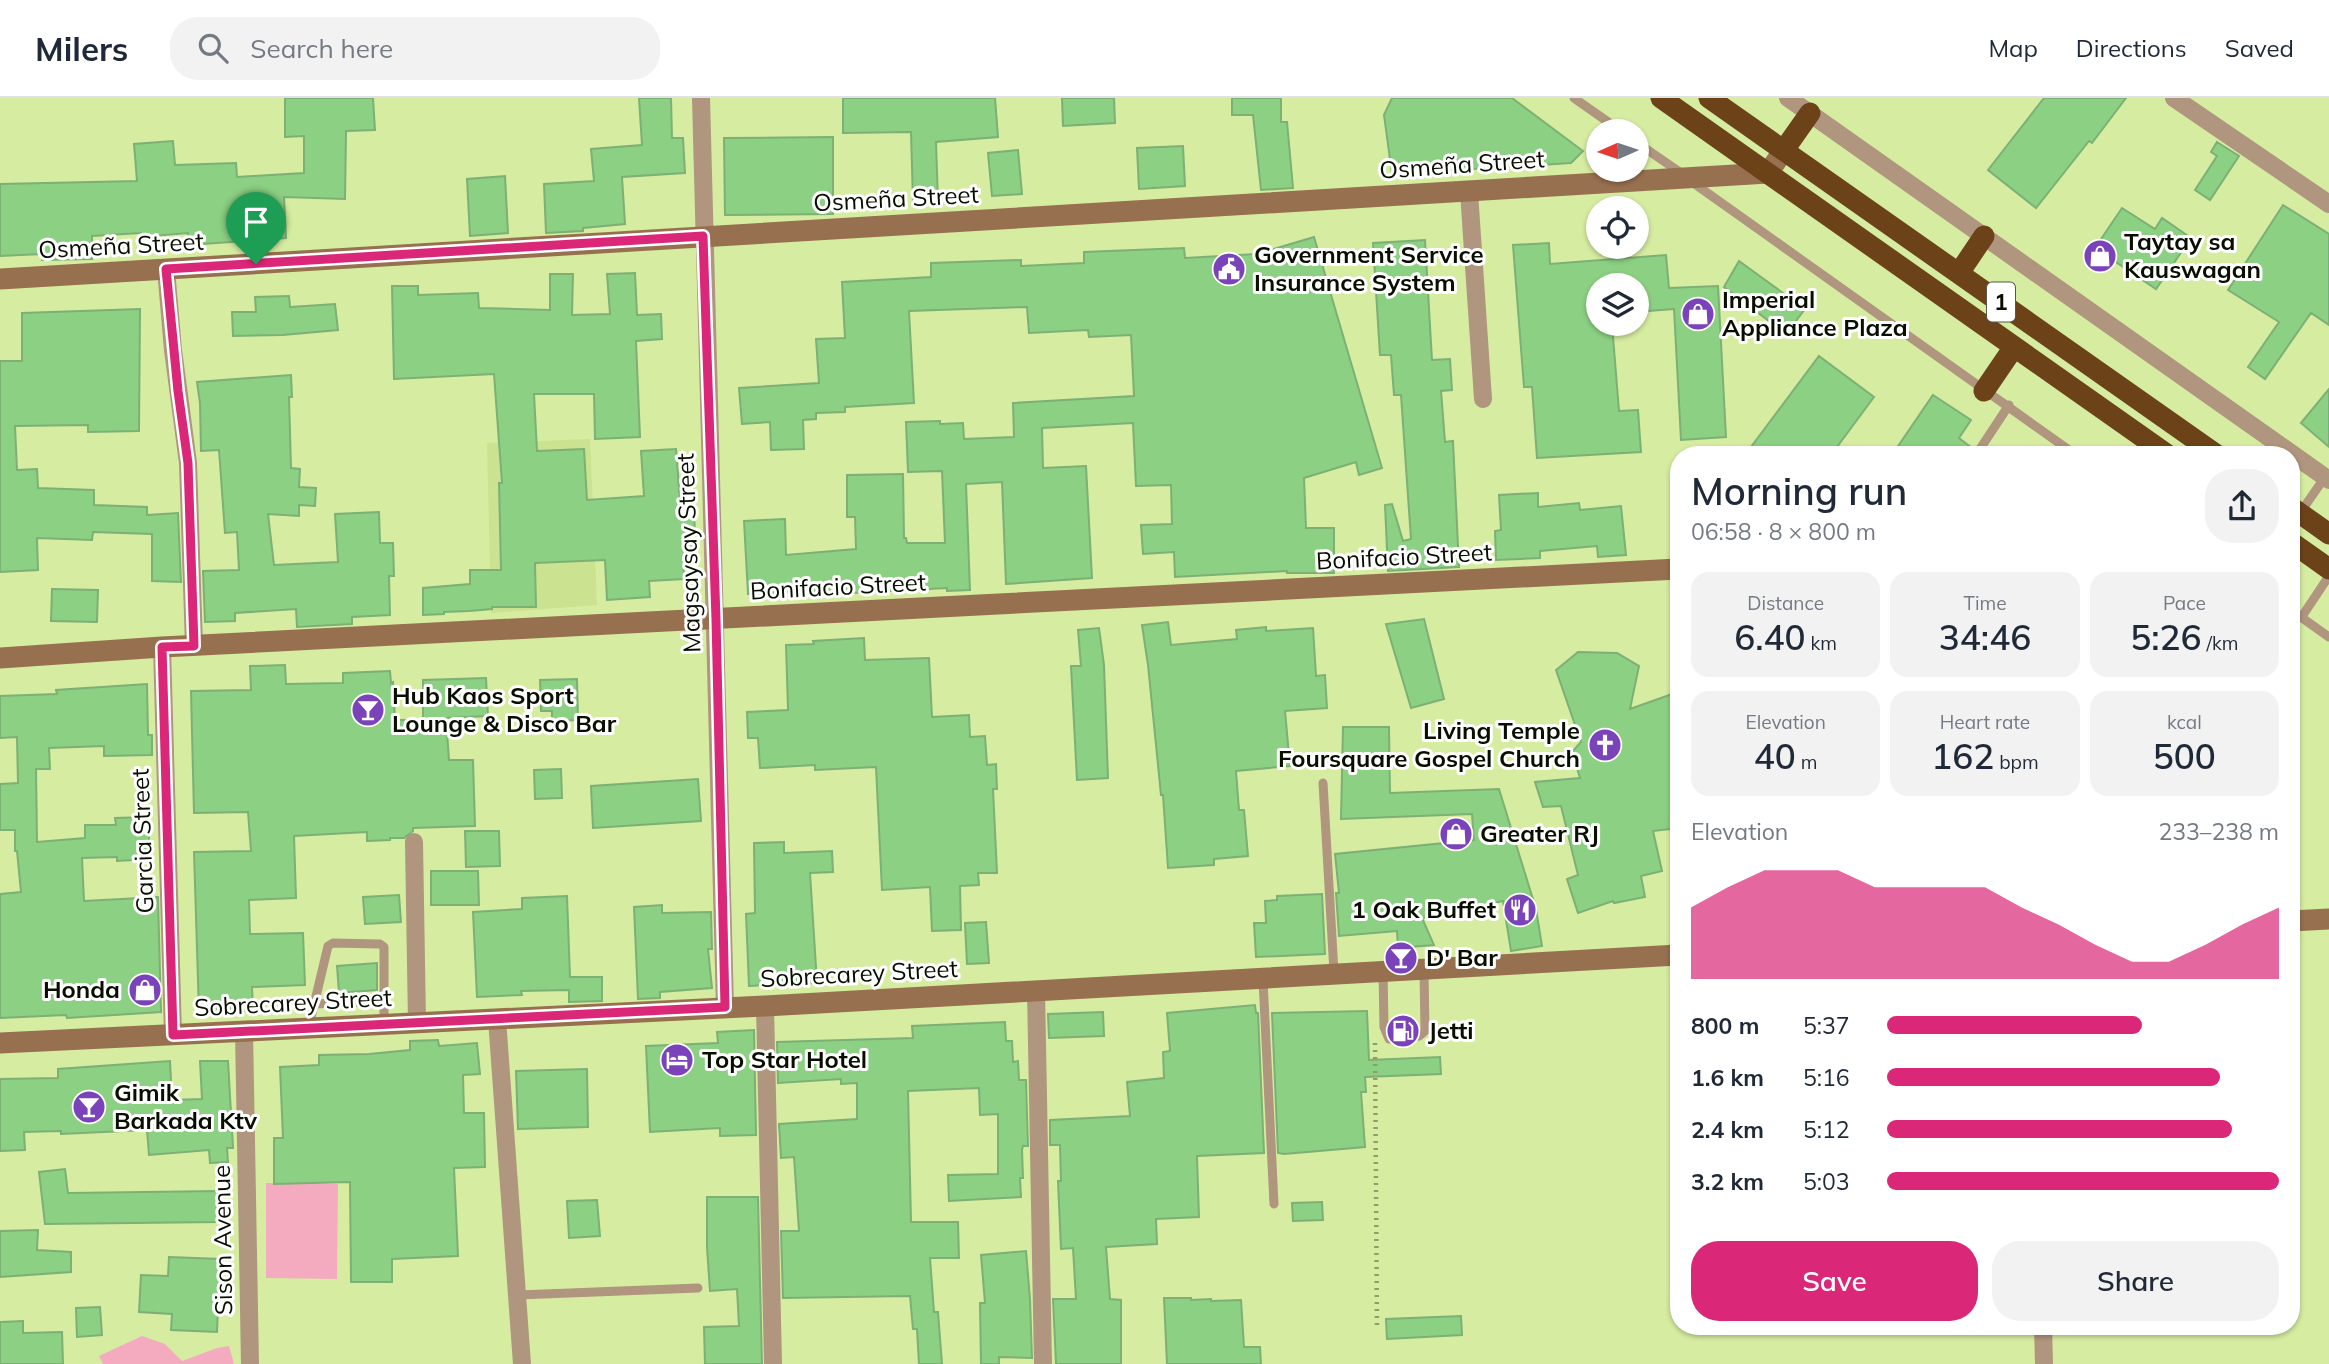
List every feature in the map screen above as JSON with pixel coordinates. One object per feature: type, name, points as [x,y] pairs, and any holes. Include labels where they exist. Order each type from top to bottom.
[{"type":"highway","name":"1","points":[[1661,98],[2155,446]]},
{"type":"highway","name":"1","points":[[1709,98],[2204,446]]},
{"type":"highway","points":[[1784,150],[1810,113]]},
{"type":"highway","points":[[1959,273],[1984,236]]},
{"type":"highway","points":[[1984,391],[2014,347]]},
{"type":"highway","points":[[2300,518],[2329,534]]},
{"type":"highway","points":[[2300,548],[2329,569]]},
{"type":"street","name":"Magsaysay Street","points":[[701,98],[725,1007]]},
{"type":"street","points":[[1788,98],[2280,446]]},
{"type":"street","points":[[2174,98],[2196,105],[2329,204]]},
{"type":"street","points":[[1768,173],[1784,150]]},
{"type":"street","name":"Osmeña Street","points":[[0,279],[1768,173]]},
{"type":"street","points":[[1469,192],[1483,399]]},
{"type":"street","points":[[166,269],[188,463],[194,646]]},
{"type":"street","points":[[2300,460],[2327,479]]},
{"type":"street","name":"Bonifacio Street","points":[[0,658],[162,647],[1670,569]]},
{"type":"street","name":"Garcia Street","points":[[162,647],[173,1035]]},
{"type":"street","points":[[414,842],[417,1023]]},
{"type":"street","points":[[2300,921],[2329,919]]},
{"type":"street","name":"Sobrecarey Street","points":[[0,1044],[765,1006],[1670,956]]},
{"type":"street","points":[[1036,990],[1043,1364]]},
{"type":"street","points":[[765,1006],[773,1364]]},
{"type":"street","points":[[497,1019],[522,1364]]},
{"type":"street","name":"Sison Avenue","points":[[244,1031],[250,1364]]},
{"type":"street","points":[[2043,1335],[2044,1364]]},
{"type":"lane","points":[[1574,98],[1604,119]]},
{"type":"lane","points":[[1649,151],[1984,391],[2009,405],[2060,446]]},
{"type":"lane","points":[[1982,446],[2009,405]]},
{"type":"lane","points":[[2300,508],[2327,479]]},
{"type":"lane","points":[[2329,576],[2301,618],[2329,638]]},
{"type":"lane","points":[[1323,783],[1334,974]]},
{"type":"lane","points":[[309,1028],[328,946],[332,943],[382,945],[384,1024]]},
{"type":"lane","points":[[1382,971],[1384,1027],[1389,1039],[1419,1036],[1425,1031],[1424,970]]},
{"type":"lane","points":[[1263,978],[1274,1204]]},
{"type":"lane","points":[[315,1004],[383,1001]]},
{"type":"lane","points":[[518,1295],[698,1288]]},
{"type":"path","points":[[1375,1041],[1377,1329]]},
{"type":"shaded area","points":[[590,439],[597,605],[491,613],[487,443]]},
{"type":"shaded area","points":[[266,1183],[338,1184],[337,1279],[266,1278]]},
{"type":"shaded area","points":[[142,1336],[165,1344],[182,1361],[229,1346],[234,1364],[103,1364],[99,1356]]},
{"type":"building","points":[[285,98],[373,98],[375,130],[346,131],[345,199],[284,197],[286,238],[189,245],[188,233],[141,237],[141,233],[92,236],[92,259],[42,260],[42,254],[0,256],[0,184],[137,181],[134,144],[173,141],[175,165],[236,163],[237,177],[304,173],[304,136],[285,137]]},
{"type":"building","points":[[639,98],[671,98],[672,138],[683,138],[685,173],[622,177],[625,224],[583,228],[583,231],[546,233],[544,184],[594,181],[591,149],[642,145]]},
{"type":"building","points":[[843,98],[995,98],[998,137],[936,142],[938,201],[913,202],[911,132],[843,133]]},
{"type":"building","points":[[1062,98],[1114,98],[1115,123],[1063,126]]},
{"type":"building","points":[[1232,98],[1281,98],[1281,122],[1287,122],[1293,188],[1261,190],[1253,115],[1232,115]]},
{"type":"building","points":[[1392,98],[1512,98],[1583,151],[1571,163],[1392,174],[1384,115]]},
{"type":"building","points":[[2044,98],[2126,98],[2092,143],[2089,141],[2036,208],[1988,170]]},
{"type":"building","points":[[833,137],[833,214],[725,215],[724,138]]},
{"type":"building","points":[[2217,142],[2239,156],[2210,200],[2195,190],[2217,156],[2211,152]]},
{"type":"building","points":[[1183,146],[1185,186],[1139,189],[1137,148]]},
{"type":"building","points":[[1018,150],[1022,194],[992,196],[988,153]]},
{"type":"building","points":[[505,176],[508,233],[470,236],[467,179]]},
{"type":"building","points":[[2283,205],[2329,234],[2329,325],[2311,313],[2265,379],[2248,367],[2279,322],[2228,290]]},
{"type":"building","points":[[2122,208],[2155,229],[2162,218],[2191,238],[2156,289],[2095,248]]},
{"type":"building","points":[[1314,237],[1382,468],[1359,475],[1356,462],[1304,478],[1306,528],[1334,528],[1334,573],[1287,571],[1175,577],[1174,552],[1143,554],[1141,525],[1172,524],[1171,485],[1136,486],[1133,423],[1042,428],[1043,468],[1086,466],[1092,578],[1006,584],[1002,482],[966,484],[970,590],[947,591],[947,588],[815,595],[814,591],[748,594],[744,521],[785,519],[786,555],[856,549],[855,517],[847,517],[847,475],[903,474],[904,538],[907,543],[945,543],[942,471],[908,472],[906,422],[963,423],[964,439],[1014,437],[1013,403],[1134,396],[1131,335],[1089,337],[1088,330],[1029,333],[1027,307],[909,311],[914,403],[845,407],[845,412],[816,413],[816,419],[803,420],[804,449],[771,450],[770,422],[742,424],[739,388],[819,383],[816,339],[845,338],[842,282],[931,277],[931,263],[1021,260],[1021,266],[1084,263],[1084,252],[1184,248],[1185,258],[1257,254]]},
{"type":"building","points":[[1425,240],[1432,360],[1450,359],[1452,390],[1441,391],[1445,442],[1453,441],[1459,567],[1388,571],[1385,505],[1392,504],[1403,541],[1411,539],[1401,395],[1394,395],[1391,355],[1380,355],[1373,243]]},
{"type":"building","points":[[1549,243],[1550,264],[1649,259],[1649,256],[1666,255],[1669,288],[1718,286],[1726,437],[1681,440],[1674,309],[1649,311],[1649,273],[1586,273],[1586,336],[1613,336],[1619,411],[1638,410],[1641,452],[1537,458],[1532,387],[1524,387],[1513,245]]},
{"type":"building","points":[[1739,261],[1805,309],[1786,334],[1724,287]]},
{"type":"building","points":[[635,273],[637,315],[661,314],[662,339],[636,341],[640,437],[595,439],[594,394],[534,394],[537,451],[584,449],[587,500],[644,496],[641,451],[676,449],[681,513],[694,512],[696,555],[683,556],[684,579],[649,581],[650,597],[607,600],[605,560],[535,563],[536,607],[492,607],[423,615],[423,588],[470,584],[470,570],[501,570],[499,483],[502,483],[494,374],[394,379],[392,286],[418,286],[418,295],[478,293],[479,308],[550,310],[550,274],[573,274],[572,315],[610,314],[607,274]]},
{"type":"building","points":[[289,296],[290,307],[335,304],[338,330],[233,336],[232,312],[256,312],[255,297]]},
{"type":"building","points":[[140,309],[139,431],[88,432],[88,425],[15,426],[17,470],[37,469],[38,488],[94,490],[94,505],[147,507],[147,515],[178,513],[181,582],[152,581],[152,534],[93,532],[92,540],[37,538],[38,570],[0,572],[0,361],[22,361],[22,313]]},
{"type":"building","points":[[1819,356],[1874,397],[1838,446],[1752,446]]},
{"type":"building","points":[[291,375],[291,468],[300,469],[299,487],[316,488],[315,506],[299,505],[299,516],[268,514],[274,565],[338,562],[335,514],[379,512],[380,543],[393,543],[394,576],[389,576],[390,615],[352,617],[352,624],[297,627],[296,609],[235,613],[235,621],[205,622],[203,571],[239,570],[237,532],[225,533],[219,450],[201,451],[197,382]]},
{"type":"building","points":[[2329,389],[2329,447],[2301,423]]},
{"type":"building","points":[[1933,395],[1971,420],[1959,438],[1969,446],[1898,446]]},
{"type":"building","points":[[1538,493],[1538,507],[1579,503],[1580,510],[1621,506],[1626,555],[1598,557],[1597,546],[1540,551],[1540,558],[1496,560],[1495,531],[1501,530],[1499,495]]},
{"type":"building","points":[[52,589],[98,590],[97,622],[51,621]]},
{"type":"building","points":[[1424,619],[1444,699],[1411,708],[1386,624]]},
{"type":"building","points":[[1168,622],[1171,645],[1237,639],[1236,630],[1266,627],[1266,631],[1313,628],[1316,676],[1325,675],[1327,708],[1285,711],[1290,766],[1236,771],[1239,810],[1244,810],[1248,856],[1214,859],[1214,865],[1168,868],[1163,795],[1142,625]]},
{"type":"building","points":[[1099,628],[1104,665],[1108,778],[1077,780],[1071,666],[1081,666],[1078,630]]},
{"type":"building","points":[[864,638],[865,660],[929,658],[932,717],[969,715],[970,737],[985,736],[987,765],[996,764],[997,789],[993,789],[997,873],[978,873],[979,885],[960,886],[961,930],[932,931],[930,887],[882,890],[876,767],[815,770],[815,765],[760,768],[758,738],[748,738],[747,712],[788,710],[786,645]]},
{"type":"building","points":[[1578,652],[1617,653],[1639,666],[1630,709],[1670,695],[1670,829],[1653,831],[1662,871],[1641,876],[1645,897],[1614,903],[1613,901],[1578,913],[1567,879],[1578,875],[1561,806],[1543,807],[1535,782],[1580,778],[1572,752],[1581,742],[1556,670]]},
{"type":"building","points":[[285,665],[286,684],[343,683],[343,673],[390,671],[395,720],[423,720],[423,680],[486,678],[488,716],[446,718],[449,760],[473,760],[475,826],[413,828],[404,838],[390,840],[367,841],[367,832],[294,836],[296,898],[249,900],[250,934],[303,933],[305,985],[252,987],[253,1011],[199,1013],[194,852],[251,851],[248,812],[194,813],[191,691],[251,690],[250,666]]},
{"type":"building","points":[[577,679],[578,720],[552,721],[552,711],[541,711],[540,680]]},
{"type":"building","points":[[147,684],[148,735],[152,735],[152,755],[104,756],[104,746],[49,748],[50,769],[36,769],[37,842],[85,838],[85,825],[116,825],[115,818],[148,817],[150,859],[117,861],[117,857],[82,858],[84,901],[158,897],[161,1012],[67,1018],[66,1015],[0,1018],[0,894],[21,892],[15,830],[0,830],[0,784],[18,783],[17,737],[0,738],[0,696],[57,694],[56,690]]},
{"type":"building","points":[[1343,727],[1389,727],[1390,793],[1499,789],[1536,909],[1542,946],[1511,951],[1503,901],[1422,918],[1434,945],[1398,948],[1397,931],[1339,936],[1335,854],[1474,840],[1472,814],[1341,819]]},
{"type":"building","points":[[561,769],[562,798],[535,799],[534,770]]},
{"type":"building","points":[[698,779],[701,821],[593,828],[591,786]]},
{"type":"building","points":[[465,831],[499,831],[500,866],[466,867]]},
{"type":"building","points":[[784,842],[784,853],[832,851],[833,872],[810,873],[817,983],[749,986],[746,914],[755,913],[754,843]]},
{"type":"building","points":[[431,871],[478,871],[479,905],[431,905]]},
{"type":"building","points":[[1322,894],[1325,954],[1256,957],[1254,923],[1266,923],[1265,901],[1277,900],[1277,896]]},
{"type":"building","points":[[399,895],[401,922],[365,924],[363,897]]},
{"type":"building","points":[[567,896],[570,977],[602,977],[602,1001],[569,1002],[569,990],[521,991],[522,995],[477,997],[473,912],[522,909],[522,898]]},
{"type":"building","points":[[662,905],[662,913],[711,912],[712,949],[708,949],[712,988],[660,992],[660,998],[638,999],[634,907]]},
{"type":"building","points":[[986,922],[989,963],[967,964],[965,923]]},
{"type":"building","points":[[377,963],[377,990],[339,993],[337,966]]},
{"type":"building","points":[[1255,1005],[1258,1013],[1264,1153],[1197,1156],[1199,1217],[1156,1219],[1157,1244],[1106,1247],[1110,1299],[1121,1300],[1121,1364],[1056,1364],[1053,1299],[1076,1299],[1073,1248],[1061,1249],[1058,1181],[1061,1181],[1060,1145],[1050,1145],[1050,1120],[1130,1116],[1127,1082],[1164,1078],[1163,1052],[1170,1051],[1167,1013]]},
{"type":"building","points":[[1367,1011],[1369,1060],[1440,1057],[1441,1074],[1365,1077],[1366,1092],[1361,1092],[1365,1147],[1278,1153],[1272,1013]]},
{"type":"building","points":[[1103,1012],[1104,1036],[1049,1038],[1048,1014]]},
{"type":"building","points":[[1005,1022],[1006,1041],[1012,1041],[1013,1062],[1018,1061],[1019,1080],[1026,1080],[1028,1146],[1023,1146],[1022,1150],[1021,1197],[949,1201],[948,1175],[998,1174],[998,1114],[980,1115],[979,1088],[908,1091],[911,1222],[958,1222],[959,1258],[930,1258],[942,1364],[919,1364],[917,1329],[913,1329],[910,1296],[783,1298],[781,1231],[799,1231],[794,1157],[781,1158],[779,1124],[857,1119],[857,1083],[841,1084],[841,1079],[778,1083],[777,1042],[913,1038],[912,1026]]},
{"type":"building","points":[[754,1030],[756,1135],[720,1136],[720,1128],[650,1132],[646,1046],[718,1043],[717,1032]]},
{"type":"building","points":[[438,1040],[439,1046],[477,1043],[480,1074],[463,1075],[464,1113],[484,1113],[485,1167],[454,1168],[458,1256],[392,1259],[392,1282],[351,1282],[350,1182],[274,1184],[274,1138],[283,1138],[280,1067],[319,1065],[319,1055],[410,1050],[410,1041]]},
{"type":"building","points":[[170,1061],[172,1100],[202,1099],[200,1061],[228,1061],[233,1148],[227,1148],[228,1162],[210,1163],[209,1150],[149,1155],[147,1130],[61,1134],[61,1131],[24,1132],[25,1150],[0,1151],[0,1079],[58,1078],[58,1069]]},
{"type":"building","points":[[587,1069],[588,1127],[518,1129],[516,1071]]},
{"type":"building","points":[[65,1169],[68,1193],[219,1191],[219,1222],[45,1224],[39,1172]]},
{"type":"building","points":[[707,1197],[758,1197],[762,1364],[705,1364],[704,1327],[739,1326],[737,1289],[710,1291]]},
{"type":"building","points":[[597,1200],[600,1236],[569,1238],[567,1201]]},
{"type":"building","points":[[1322,1202],[1323,1220],[1293,1221],[1292,1203]]},
{"type":"building","points":[[38,1230],[37,1250],[71,1252],[71,1272],[0,1277],[0,1231]]},
{"type":"building","points":[[1026,1251],[1032,1358],[999,1357],[999,1364],[981,1364],[980,1303],[985,1303],[981,1255]]},
{"type":"building","points":[[169,1257],[220,1259],[217,1332],[171,1330],[172,1314],[139,1312],[141,1275],[168,1276]]},
{"type":"building","points":[[1164,1298],[1241,1300],[1244,1347],[1260,1347],[1261,1364],[1167,1364]]},
{"type":"building","points":[[100,1307],[102,1335],[77,1337],[76,1308]]},
{"type":"building","points":[[1461,1316],[1462,1335],[1387,1339],[1386,1319]]},
{"type":"building","points":[[23,1321],[23,1333],[62,1332],[63,1364],[0,1364],[0,1322]]},
{"type":"place","name":"Taytay sa Kauswagan","points":[[2100,256]]},
{"type":"place","name":"Government Service Insurance System","points":[[1229,269]]},
{"type":"place","name":"Imperial Appliance Plaza","points":[[1698,314]]},
{"type":"place","name":"Hub Kaos Sport Lounge & Disco Bar","points":[[368,710]]},
{"type":"place","name":"Living Temple Foursquare Gospel Church","points":[[1605,745]]},
{"type":"place","name":"Greater RJ","points":[[1456,834]]},
{"type":"place","name":"1 Oak Buffet","points":[[1520,910]]},
{"type":"place","name":"D' Bar","points":[[1401,958]]},
{"type":"place","name":"Honda","points":[[145,990]]},
{"type":"place","name":"Jetti","points":[[1403,1031]]},
{"type":"place","name":"Top Star Hotel","points":[[677,1060]]},
{"type":"place","name":"Gimik Barkada Ktv","points":[[89,1107]]},
{"type":"route","points":[[703,236],[725,1007],[173,1035],[162,647],[194,646],[188,463],[173,351],[166,269],[256,264],[703,236]]}]
